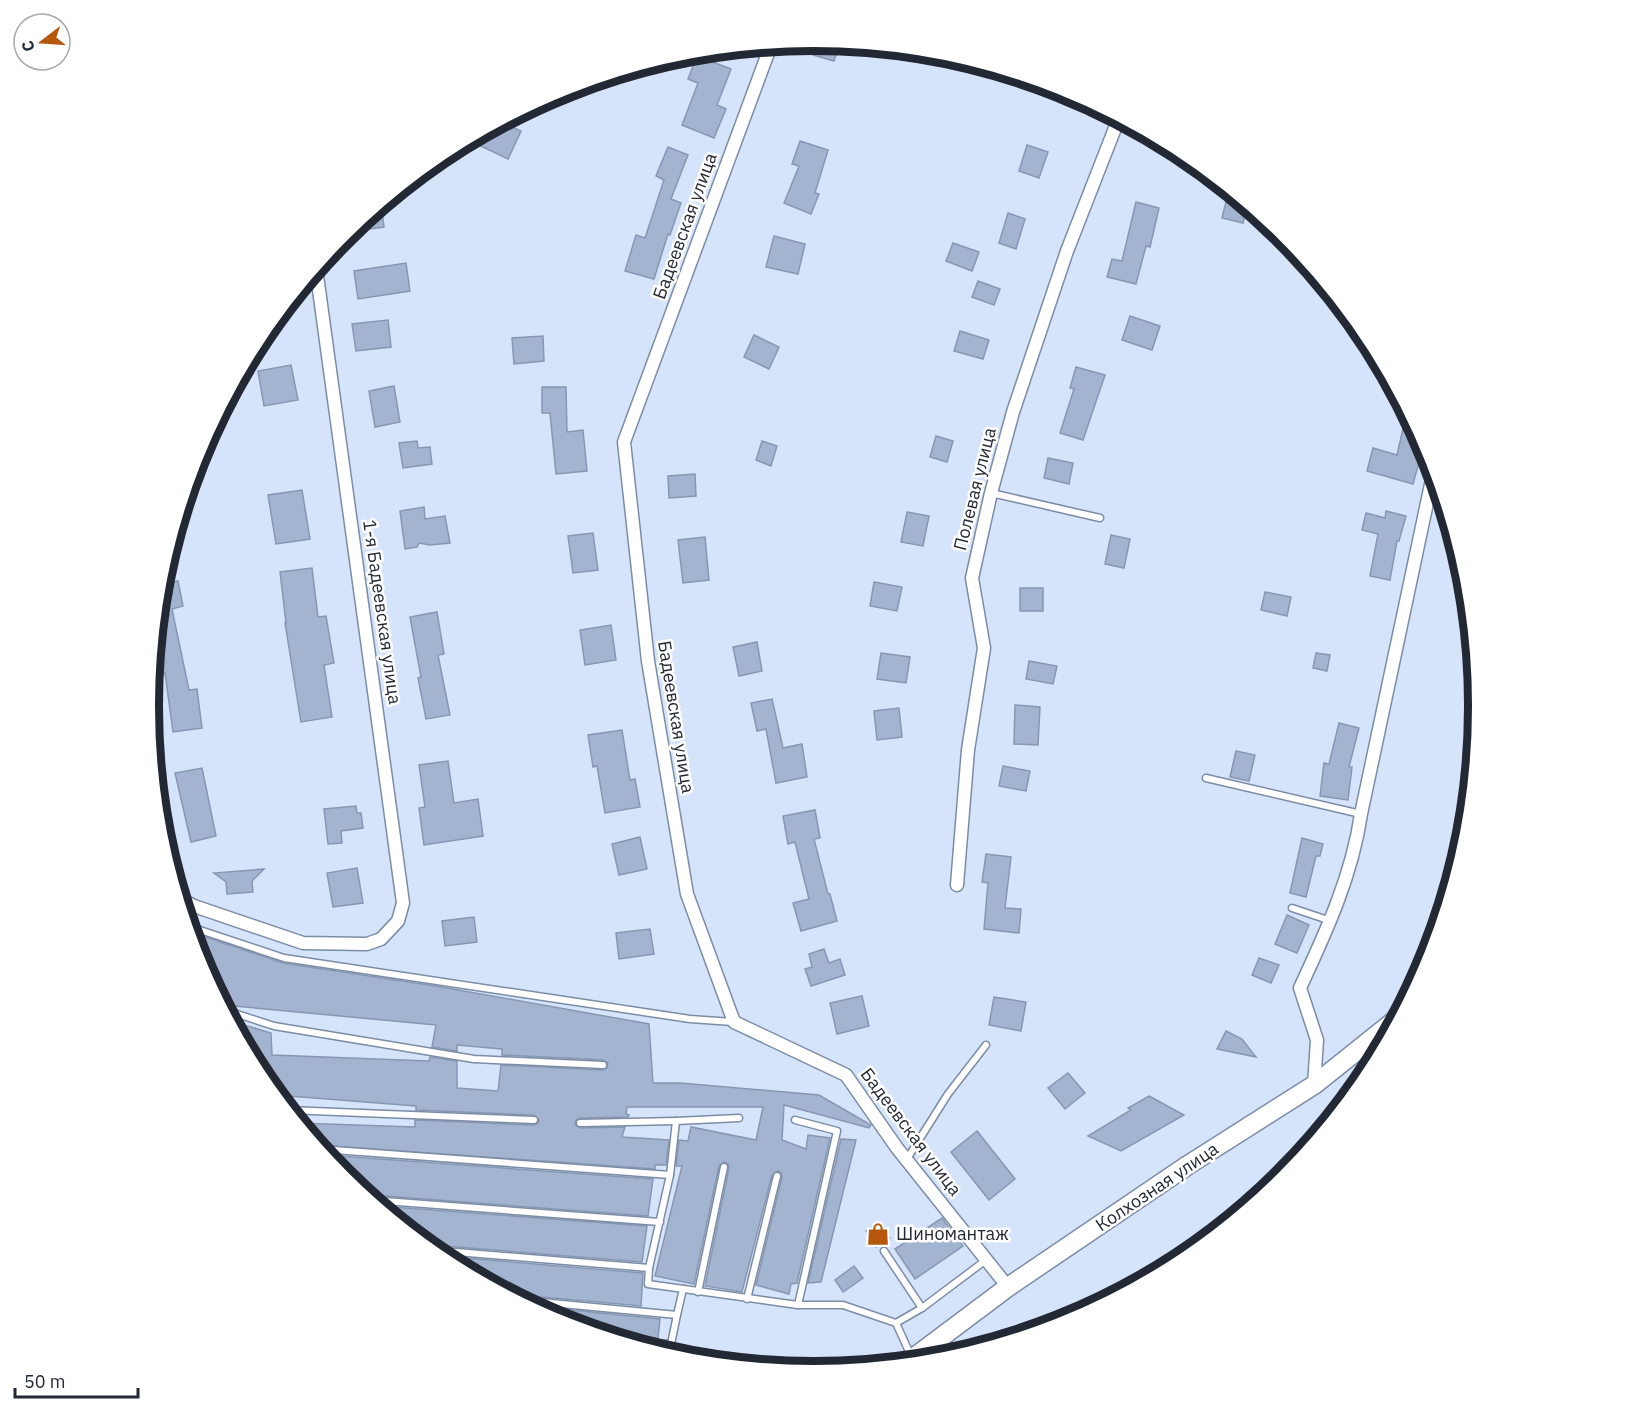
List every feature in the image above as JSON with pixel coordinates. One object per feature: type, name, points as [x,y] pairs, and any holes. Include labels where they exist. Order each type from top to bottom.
[{"type":"main road","name":"Колхозная улица","points":[[922,1351],[1008,1287],[1188,1166],[1314,1085],[1383,1030]]},
{"type":"street","name":"Бадеевская улица","points":[[768,52],[624,442],[648,661],[687,894],[734,1022],[846,1075],[897,1148],[1008,1287]]},
{"type":"street","name":"Полевая улица","points":[[957,885],[968,750],[984,648],[972,578],[991,493],[1013,412],[1066,251],[1116,126]]},
{"type":"street","name":"1-я Бадеевская улица","points":[[189,903],[303,943],[368,944],[381,939],[398,921],[404,903],[317,278]]},
{"type":"street","points":[[1314,1085],[1317,1040],[1300,988],[1331,921],[1356,846],[1431,486]]},
{"type":"lane","points":[[991,493],[1100,518]]},
{"type":"lane","points":[[1206,778],[1361,814]]},
{"type":"lane","points":[[1292,908],[1331,921]]},
{"type":"lane","points":[[198,930],[284,958],[690,1019],[734,1022]]},
{"type":"lane","points":[[235,1013],[274,1026],[474,1059],[603,1065]]},
{"type":"lane","points":[[907,1159],[948,1094],[986,1045]]},
{"type":"lane","points":[[298,1110],[534,1120]]},
{"type":"lane","points":[[580,1123],[738,1118]]},
{"type":"lane","points":[[795,1120],[837,1131],[798,1305]]},
{"type":"lane","points":[[676,1121],[670,1175],[649,1268],[648,1284],[798,1305],[843,1305],[896,1323],[922,1308],[986,1260]]},
{"type":"lane","points":[[332,1150],[670,1175]]},
{"type":"lane","points":[[698,1292],[724,1167]]},
{"type":"lane","points":[[747,1299],[777,1176]]},
{"type":"lane","points":[[386,1201],[660,1222]]},
{"type":"lane","points":[[884,1251],[922,1308]]},
{"type":"lane","points":[[451,1252],[649,1268]]},
{"type":"lane","points":[[667,1344],[670,1344],[683,1289]]},
{"type":"lane","points":[[544,1302],[676,1315]]},
{"type":"lane","points":[[896,1323],[908,1354]]},
{"type":"building","points":[[814,51],[837,52],[834,61],[813,55]]},
{"type":"building","points":[[708,60],[731,69],[717,105],[726,109],[714,138],[682,125],[698,83],[688,79],[694,63]]},
{"type":"building","points":[[510,126],[521,131],[508,159],[477,144]]},
{"type":"building","points":[[800,141],[828,150],[815,193],[819,194],[811,214],[784,203],[799,166],[792,164]]},
{"type":"building","points":[[1027,145],[1048,152],[1039,178],[1019,171]]},
{"type":"building","points":[[668,147],[688,155],[671,199],[681,203],[670,235],[668,234],[654,279],[625,271],[636,235],[645,238],[664,180],[656,176]]},
{"type":"building","points":[[1227,199],[1245,214],[1243,223],[1222,218]]},
{"type":"building","points":[[1136,202],[1159,208],[1150,247],[1146,246],[1136,284],[1107,277],[1112,259],[1122,261]]},
{"type":"building","points":[[1008,213],[1025,219],[1016,249],[999,243]]},
{"type":"building","points":[[382,214],[384,227],[365,230]]},
{"type":"building","points":[[774,236],[805,244],[798,274],[766,267]]},
{"type":"building","points":[[953,243],[979,252],[972,271],[946,261]]},
{"type":"building","points":[[406,263],[410,291],[358,299],[354,271]]},
{"type":"building","points":[[978,281],[1000,289],[994,305],[972,297]]},
{"type":"building","points":[[1130,316],[1160,326],[1152,350],[1122,340]]},
{"type":"building","points":[[388,320],[391,347],[356,351],[352,324]]},
{"type":"building","points":[[960,331],[989,340],[983,359],[954,351]]},
{"type":"building","points":[[754,335],[779,347],[769,369],[744,357]]},
{"type":"building","points":[[543,336],[544,361],[514,364],[512,338]]},
{"type":"building","points":[[291,365],[298,400],[264,406],[258,371]]},
{"type":"building","points":[[1076,367],[1105,375],[1083,440],[1060,433],[1074,389],[1070,388]]},
{"type":"building","points":[[394,386],[400,422],[375,427],[369,391]]},
{"type":"building","points":[[542,387],[566,387],[567,432],[583,430],[587,471],[556,474],[550,413],[542,413]]},
{"type":"building","points":[[1404,423],[1420,458],[1413,484],[1367,471],[1373,448],[1397,455]]},
{"type":"building","points":[[936,436],[953,441],[947,462],[930,457]]},
{"type":"building","points":[[417,441],[418,448],[430,447],[432,464],[403,468],[399,443]]},
{"type":"building","points":[[762,441],[777,446],[771,466],[756,460]]},
{"type":"building","points":[[1048,458],[1073,463],[1069,484],[1044,478]]},
{"type":"building","points":[[695,474],[696,496],[669,498],[668,476]]},
{"type":"building","points":[[302,490],[310,539],[276,544],[268,495]]},
{"type":"building","points":[[424,507],[425,519],[445,516],[450,543],[430,545],[419,543],[417,547],[405,549],[400,511]]},
{"type":"building","points":[[1386,511],[1406,516],[1399,541],[1397,541],[1390,580],[1370,576],[1378,534],[1362,530],[1366,513],[1385,518]]},
{"type":"building","points":[[907,512],[929,516],[923,546],[901,542]]},
{"type":"building","points":[[593,533],[598,570],[573,573],[568,536]]},
{"type":"building","points":[[1111,535],[1130,539],[1124,568],[1105,564]]},
{"type":"building","points":[[705,537],[709,580],[683,583],[678,540]]},
{"type":"building","points":[[312,568],[318,617],[326,616],[334,663],[324,665],[332,717],[301,722],[285,623],[280,572]]},
{"type":"building","points":[[178,581],[183,606],[172,609],[189,690],[197,689],[202,728],[173,732],[165,673],[159,674],[170,583]]},
{"type":"building","points":[[874,582],[902,587],[897,611],[870,606]]},
{"type":"building","points":[[1020,588],[1043,588],[1043,611],[1020,611]]},
{"type":"building","points":[[1265,592],[1291,597],[1287,616],[1261,610]]},
{"type":"building","points":[[437,612],[444,654],[438,655],[450,715],[426,719],[410,617]]},
{"type":"building","points":[[611,625],[616,660],[585,665],[580,630]]},
{"type":"building","points":[[757,642],[762,671],[739,676],[733,647]]},
{"type":"building","points":[[881,653],[910,657],[906,683],[877,679]]},
{"type":"building","points":[[1316,653],[1330,655],[1327,671],[1313,668]]},
{"type":"building","points":[[1029,661],[1057,666],[1053,684],[1026,679]]},
{"type":"building","points":[[772,699],[783,748],[802,744],[807,777],[776,783],[766,729],[757,731],[751,703]]},
{"type":"building","points":[[1015,705],[1040,707],[1038,745],[1014,744]]},
{"type":"building","points":[[899,708],[902,737],[877,740],[874,711]]},
{"type":"building","points":[[1339,723],[1359,728],[1349,767],[1352,767],[1348,800],[1320,796],[1324,763],[1329,764]]},
{"type":"building","points":[[622,730],[630,780],[635,779],[640,807],[605,813],[597,766],[593,767],[588,735]]},
{"type":"building","points":[[1236,751],[1255,755],[1249,781],[1230,777]]},
{"type":"building","points":[[448,761],[454,803],[478,799],[483,836],[424,845],[419,808],[425,807],[419,765]]},
{"type":"building","points":[[1003,766],[1030,771],[1026,791],[999,786]]},
{"type":"building","points":[[202,768],[216,836],[191,842],[175,773]]},
{"type":"building","points":[[356,806],[357,813],[361,813],[363,828],[341,831],[342,843],[328,844],[324,809]]},
{"type":"building","points":[[815,810],[820,838],[814,839],[837,921],[801,931],[793,903],[809,899],[795,842],[788,844],[783,816]]},
{"type":"building","points":[[640,837],[647,869],[619,875],[612,844]]},
{"type":"building","points":[[1302,838],[1323,844],[1320,856],[1316,856],[1306,897],[1290,893]]},
{"type":"building","points":[[986,854],[1011,857],[1005,908],[1021,909],[1019,933],[984,929],[988,883],[982,882]]},
{"type":"building","points":[[357,868],[363,903],[333,907],[327,873]]},
{"type":"building","points":[[264,869],[252,881],[253,892],[227,894],[226,882],[214,873]]},
{"type":"building","points":[[1287,915],[1309,925],[1297,953],[1275,944]]},
{"type":"building","points":[[474,917],[477,942],[445,946],[442,921]]},
{"type":"building","points":[[650,929],[654,954],[619,959],[616,933]]},
{"type":"building","points":[[200,935],[283,963],[442,987],[649,1024],[653,1083],[680,1083],[819,1095],[871,1125],[869,1128],[784,1105],[782,1140],[806,1149],[808,1135],[830,1138],[797,1283],[791,1284],[789,1294],[756,1285],[782,1177],[778,1171],[772,1175],[742,1292],[705,1286],[729,1168],[724,1162],[719,1166],[694,1284],[655,1276],[682,1166],[676,1166],[679,1140],[688,1141],[691,1127],[756,1140],[763,1107],[627,1107],[628,1117],[576,1120],[575,1125],[580,1128],[625,1127],[622,1137],[669,1140],[666,1165],[655,1165],[655,1169],[328,1146],[309,1123],[415,1127],[415,1120],[534,1125],[539,1120],[534,1115],[416,1110],[416,1106],[288,1096],[241,1024],[271,1033],[272,1055],[429,1061],[430,1057],[457,1061],[457,1088],[498,1091],[501,1065],[603,1070],[607,1068],[608,1063],[603,1060],[502,1055],[502,1049],[457,1045],[457,1051],[432,1047],[436,1025],[231,1006]]},
{"type":"building","points":[[824,949],[829,963],[840,959],[845,975],[811,986],[805,969],[812,967],[809,954]]},
{"type":"building","points":[[1259,958],[1279,965],[1271,983],[1252,975]]},
{"type":"building","points":[[862,996],[869,1026],[837,1034],[830,1003]]},
{"type":"building","points":[[994,997],[1026,1002],[1021,1031],[989,1025]]},
{"type":"building","points":[[1226,1031],[1242,1039],[1256,1057],[1217,1049]]},
{"type":"building","points":[[1068,1073],[1085,1093],[1065,1109],[1048,1088]]},
{"type":"building","points":[[1149,1096],[1184,1115],[1121,1151],[1088,1136],[1131,1110],[1128,1108]]},
{"type":"building","points":[[977,1131],[1015,1179],[989,1200],[951,1152]]},
{"type":"building","points":[[841,1139],[856,1140],[821,1282],[808,1283]]},
{"type":"building","points":[[338,1156],[653,1179],[648,1216],[379,1196]]},
{"type":"building","points":[[393,1207],[647,1226],[642,1262],[443,1246]]},
{"type":"building","points":[[942,1218],[963,1246],[915,1279],[895,1249]]},
{"type":"building","name":"Шиномантаж","points":[[879,1222],[890,1238],[876,1247],[866,1231]]},
{"type":"building","points":[[461,1258],[643,1273],[641,1306],[530,1296]]},
{"type":"building","points":[[854,1266],[863,1278],[843,1292],[835,1280]]},
{"type":"building","points":[[558,1309],[660,1319],[658,1338],[639,1337]]},
{"type":"place","name":"Шиномантаж","points":[[878,1234]]}]
